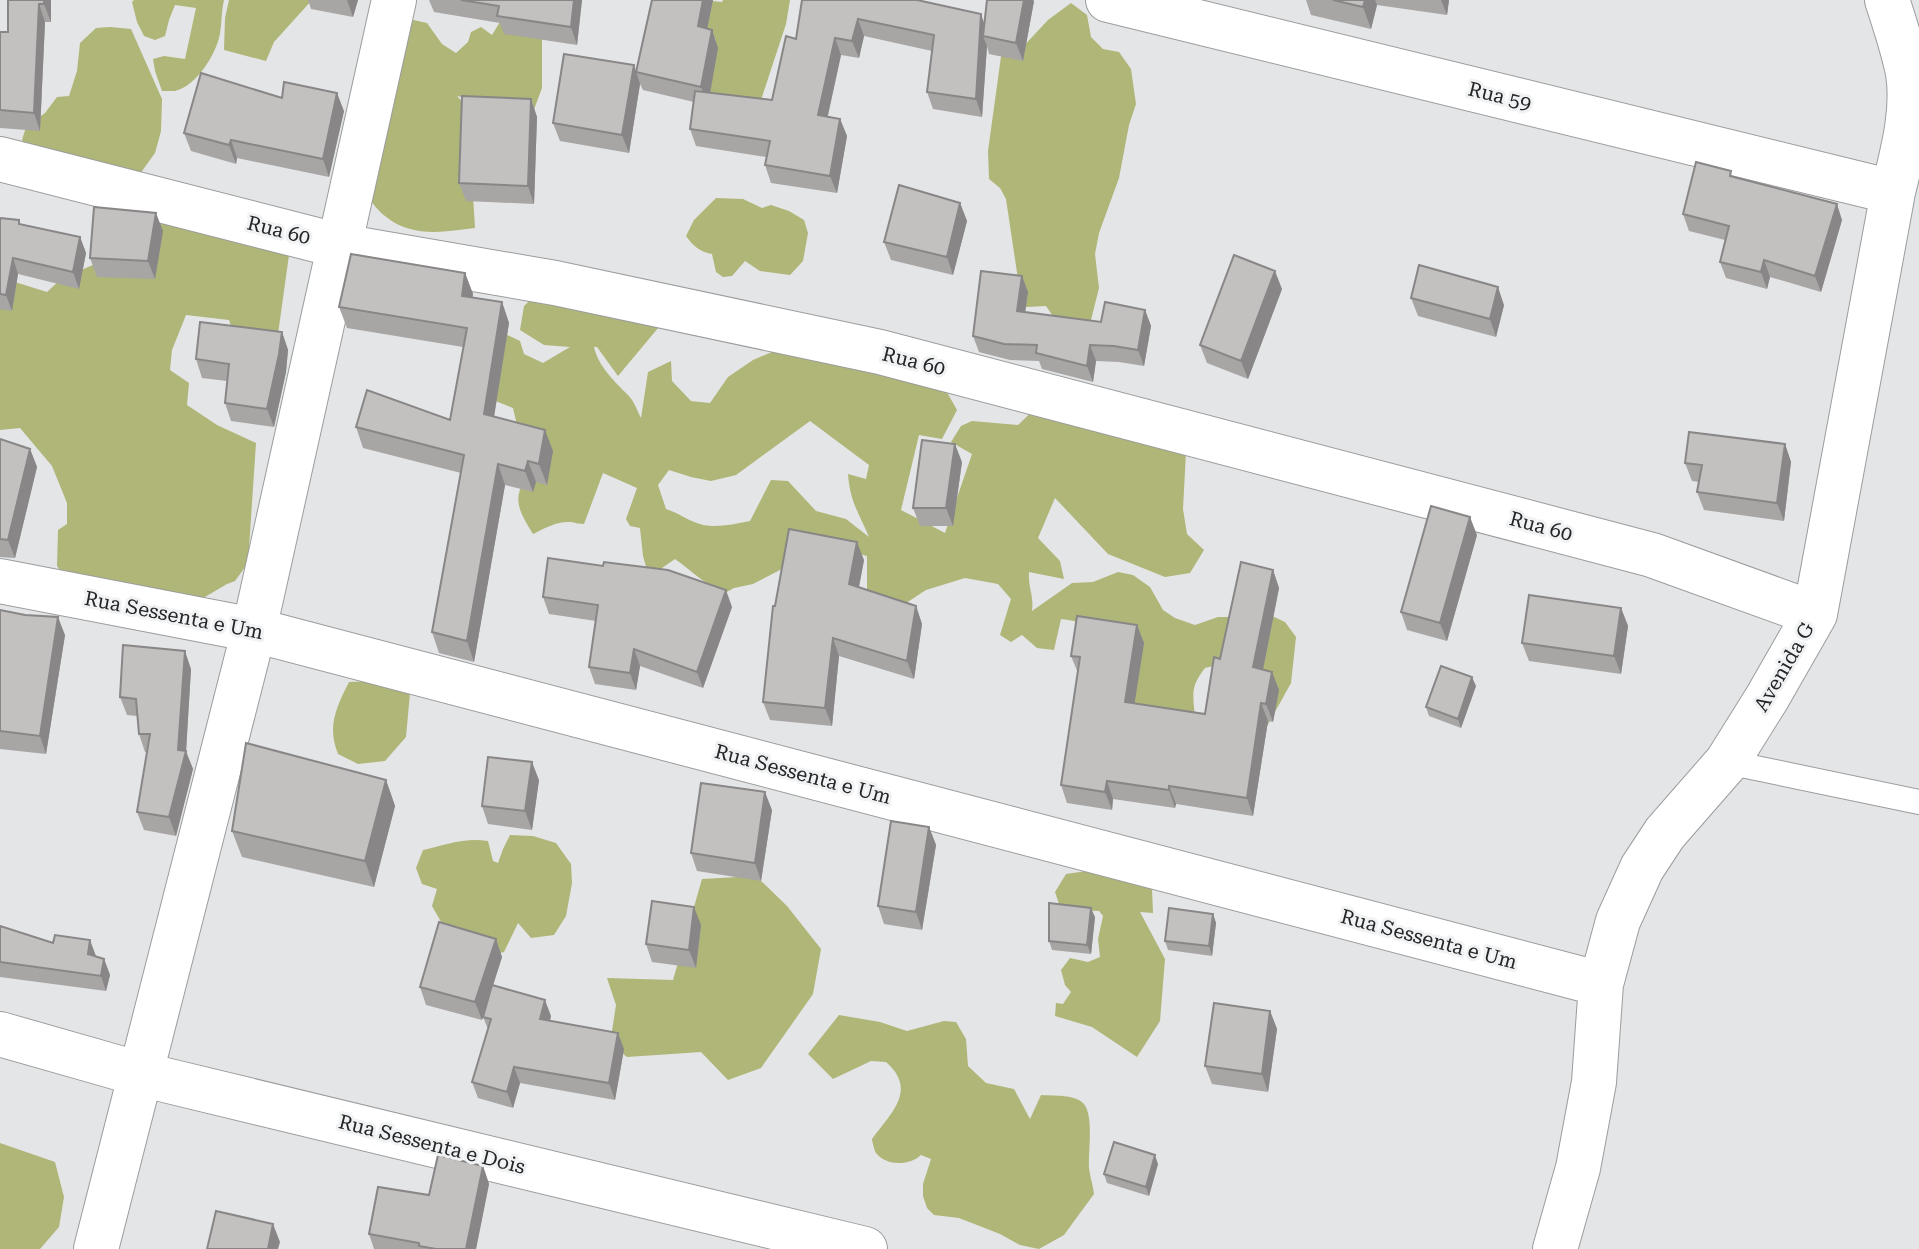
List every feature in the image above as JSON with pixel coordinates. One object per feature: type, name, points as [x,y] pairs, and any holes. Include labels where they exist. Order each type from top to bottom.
[{"type":"street","points":[[96,1249],[254,630],[394,0]]},
{"type":"street","name":"Rua 59","points":[[1108,0],[1893,192]]},
{"type":"street","name":"Avenida G","points":[[1555,1249],[1578,1168],[1594,1082],[1601,984],[1618,921],[1642,868],[1665,833],[1727,762],[1815,614],[1893,192],[1905,145],[1908,76],[1887,0]]},
{"type":"street","name":"Rua 60","points":[[0,159],[340,246],[555,283],[880,352],[1652,555],[1815,614]]},
{"type":"street","name":"Rua Sessenta e Um","points":[[0,581],[254,630],[1601,984]]},
{"type":"street","name":"Rua Sessenta e Dois","points":[[0,1034],[140,1074],[865,1249]]},
{"type":"lane","points":[[1727,762],[1919,802]]},
{"type":"green space","points":[[134,0],[224,0],[217,46],[203,70],[183,88],[162,91],[153,59],[164,56],[185,59],[196,8],[175,5],[165,36],[155,40],[144,36],[137,22]]},
{"type":"green space","points":[[229,0],[312,0],[274,42],[266,61],[224,50]]},
{"type":"green space","points":[[790,0],[786,24],[760,103],[704,98],[709,53],[716,40],[708,30],[707,17],[712,1]]},
{"type":"green space","points":[[1071,3],[1087,15],[1091,37],[1103,49],[1119,52],[1131,69],[1136,104],[1119,178],[1099,233],[1095,254],[1099,288],[1090,324],[1059,325],[1046,306],[1026,307],[1019,286],[1006,199],[1000,188],[989,179],[988,151],[1003,42],[1019,51],[1048,20]]},
{"type":"green space","points":[[503,17],[542,34],[542,88],[529,123],[515,108],[457,96],[468,108],[460,158],[472,179],[475,228],[428,232],[395,223],[367,197],[409,19],[427,23],[442,44],[456,53],[468,42],[471,32],[481,27],[492,35]]},
{"type":"green space","points":[[96,28],[131,29],[162,99],[161,131],[155,153],[137,178],[35,155],[22,140],[26,127],[45,113],[57,97],[69,96],[77,71],[80,43]]},
{"type":"green space","points":[[716,198],[743,199],[762,208],[771,205],[804,220],[808,233],[803,261],[790,275],[760,271],[745,261],[732,276],[723,277],[716,272],[712,254],[697,248],[686,236],[694,220]]},
{"type":"green space","points":[[158,219],[289,255],[278,334],[232,329],[229,320],[186,315],[172,350],[170,370],[189,383],[187,405],[217,425],[256,443],[248,563],[235,581],[198,601],[71,587],[57,566],[58,530],[67,524],[67,503],[52,466],[20,428],[0,430],[0,266],[15,282],[47,292],[61,279],[154,238]]},
{"type":"green space","points":[[542,289],[674,309],[618,376],[594,347],[603,367],[630,397],[641,418],[648,372],[671,361],[672,381],[691,401],[710,403],[728,377],[753,360],[786,346],[940,380],[957,410],[942,439],[919,435],[901,510],[945,533],[972,454],[951,442],[961,426],[972,421],[1018,425],[1041,403],[1186,452],[1183,509],[1187,534],[1204,550],[1190,573],[1165,577],[1108,554],[1055,498],[1038,538],[1060,561],[1064,579],[1029,572],[1032,611],[1072,583],[1093,582],[1118,572],[1133,575],[1150,587],[1163,610],[1195,625],[1218,617],[1259,610],[1285,622],[1296,637],[1291,683],[1265,730],[1221,664],[1205,668],[1197,680],[1193,697],[1195,718],[1127,703],[1128,629],[1061,619],[1054,650],[1037,648],[1022,635],[1011,642],[1000,635],[1011,599],[998,584],[965,578],[926,590],[903,605],[867,594],[867,556],[799,539],[789,561],[780,570],[716,598],[713,587],[675,559],[649,577],[640,528],[630,526],[626,519],[637,488],[603,473],[584,524],[561,523],[533,534],[518,502],[524,482],[513,408],[493,400],[503,333],[520,341],[524,354],[543,363],[570,347],[544,345],[520,330],[524,306]],"holes":[[[810,421],[869,465],[866,479],[848,474],[853,500],[869,537],[846,519],[816,511],[788,481],[771,480],[750,521],[714,526],[698,524],[666,509],[658,485],[669,470],[711,481],[736,475]]]},
{"type":"green space","points":[[379,681],[410,693],[406,737],[385,761],[358,764],[338,754],[333,735],[334,717],[349,682]]},
{"type":"green space","points":[[510,835],[533,836],[556,843],[571,864],[572,883],[566,916],[554,935],[531,938],[518,923],[504,952],[487,956],[448,934],[432,906],[437,889],[422,884],[416,868],[423,850],[472,840],[488,841],[493,861],[498,863]]},
{"type":"green space","points":[[1087,871],[1152,889],[1153,913],[1140,912],[1165,959],[1160,1021],[1137,1057],[1092,1027],[1055,1016],[1056,1003],[1063,1004],[1071,992],[1065,985],[1061,970],[1070,958],[1088,962],[1100,957],[1098,939],[1103,916],[1099,911],[1076,910],[1059,904],[1055,892],[1066,874]]},
{"type":"green space","points":[[756,876],[787,906],[821,949],[813,994],[761,1068],[728,1080],[701,1052],[627,1057],[610,1044],[616,1005],[607,978],[673,980],[702,879]]},
{"type":"green space","points":[[839,1015],[880,1022],[907,1031],[944,1021],[956,1022],[966,1039],[968,1066],[986,1083],[1014,1089],[1030,1119],[1041,1095],[1070,1097],[1084,1104],[1089,1117],[1089,1168],[1094,1194],[1064,1235],[1039,1249],[1020,1245],[959,1218],[934,1215],[927,1208],[923,1196],[923,1184],[931,1159],[921,1155],[898,1163],[886,1160],[876,1153],[872,1139],[898,1101],[900,1082],[895,1072],[886,1062],[871,1061],[833,1079],[808,1054]]},
{"type":"green space","points":[[0,1143],[55,1162],[64,1197],[59,1227],[40,1249],[0,1249]]},
{"type":"building","points":[[8,0],[44,0],[44,4],[39,4],[34,113],[0,110],[0,32],[8,32]]},
{"type":"building","points":[[461,0],[574,0],[571,27],[497,16],[499,6]]},
{"type":"building","points":[[652,0],[703,0],[698,26],[712,30],[701,87],[636,72]]},
{"type":"building","points":[[802,0],[917,0],[981,14],[976,99],[927,92],[934,35],[858,19],[852,41],[835,38],[818,115],[840,119],[830,176],[765,165],[770,141],[690,129],[695,91],[772,100],[786,36],[796,39]]},
{"type":"building","points":[[987,0],[1024,0],[1016,43],[983,36]]},
{"type":"building","points":[[1333,0],[1365,0],[1363,7]]},
{"type":"building","points":[[564,54],[634,65],[622,135],[553,123]]},
{"type":"building","points":[[201,73],[282,98],[284,82],[337,93],[323,159],[231,140],[229,145],[184,133]]},
{"type":"building","points":[[462,96],[531,99],[528,186],[459,183]]},
{"type":"building","points":[[1696,162],[1731,171],[1730,176],[1837,204],[1815,276],[1764,260],[1761,272],[1720,262],[1729,226],[1683,214]]},
{"type":"building","points":[[899,185],[960,203],[947,257],[884,242]]},
{"type":"building","points":[[94,207],[156,213],[148,261],[90,258]]},
{"type":"building","points":[[0,218],[19,220],[19,224],[80,237],[73,272],[13,258],[6,295],[0,294]]},
{"type":"building","points":[[351,254],[465,273],[462,296],[502,302],[484,414],[545,430],[539,464],[528,461],[525,471],[498,464],[467,641],[432,632],[464,455],[356,427],[367,390],[450,420],[467,328],[339,307]]},
{"type":"building","points":[[1234,255],[1275,271],[1241,361],[1200,345]]},
{"type":"building","points":[[1419,265],[1498,287],[1490,319],[1411,298]]},
{"type":"building","points":[[981,271],[1022,276],[1017,311],[1101,322],[1105,302],[1145,310],[1138,350],[1090,345],[1087,366],[1036,353],[1037,345],[1004,344],[973,336]]},
{"type":"building","points":[[200,322],[282,332],[267,409],[225,403],[229,364],[196,359]]},
{"type":"building","points":[[1689,432],[1785,444],[1777,503],[1697,492],[1702,465],[1685,463]]},
{"type":"building","points":[[0,439],[30,449],[8,540],[0,539]]},
{"type":"building","points":[[922,440],[955,444],[946,508],[913,508]]},
{"type":"building","points":[[1431,506],[1470,517],[1440,623],[1401,612]]},
{"type":"building","points":[[789,529],[857,542],[849,584],[916,606],[907,661],[833,638],[825,708],[763,702],[773,606]]},
{"type":"building","points":[[548,558],[603,566],[604,562],[668,570],[726,590],[697,672],[634,649],[630,673],[589,667],[598,605],[543,597]]},
{"type":"building","points":[[1241,562],[1273,570],[1253,667],[1272,672],[1266,704],[1261,703],[1247,798],[1169,786],[1169,790],[1107,781],[1105,792],[1061,785],[1080,657],[1071,656],[1077,616],[1137,625],[1125,702],[1205,714],[1214,657],[1220,659]]},
{"type":"building","points":[[1529,595],[1621,608],[1614,656],[1522,643]]},
{"type":"building","points":[[0,610],[58,617],[40,736],[0,731]]},
{"type":"building","points":[[123,645],[185,651],[178,750],[186,751],[169,817],[137,812],[150,734],[139,734],[136,699],[120,697]]},
{"type":"building","points":[[1441,666],[1472,677],[1458,719],[1426,707]]},
{"type":"building","points":[[246,743],[386,780],[365,861],[232,831]]},
{"type":"building","points":[[488,757],[532,762],[525,811],[482,806]]},
{"type":"building","points":[[701,783],[765,792],[755,863],[691,853]]},
{"type":"building","points":[[891,821],[929,827],[916,912],[878,906]]},
{"type":"building","points":[[652,901],[694,907],[689,950],[646,944]]},
{"type":"building","points":[[1049,903],[1091,908],[1087,945],[1049,941]]},
{"type":"building","points":[[1169,908],[1213,914],[1209,946],[1165,941]]},
{"type":"building","points":[[439,922],[496,939],[475,1002],[420,987]]},
{"type":"building","points":[[0,926],[53,943],[55,935],[90,940],[88,954],[104,959],[101,976],[0,962]]},
{"type":"building","points":[[492,985],[545,1000],[540,1019],[618,1033],[609,1083],[514,1067],[507,1092],[472,1082],[491,1019],[483,1017]]},
{"type":"building","points":[[1214,1003],[1270,1011],[1262,1074],[1205,1066]]},
{"type":"building","points":[[1114,1142],[1155,1155],[1146,1187],[1104,1174]]},
{"type":"building","points":[[438,1155],[483,1166],[466,1249],[436,1249],[369,1234],[378,1187],[429,1195]]},
{"type":"building","points":[[216,1211],[273,1224],[268,1249],[207,1249]]}]
